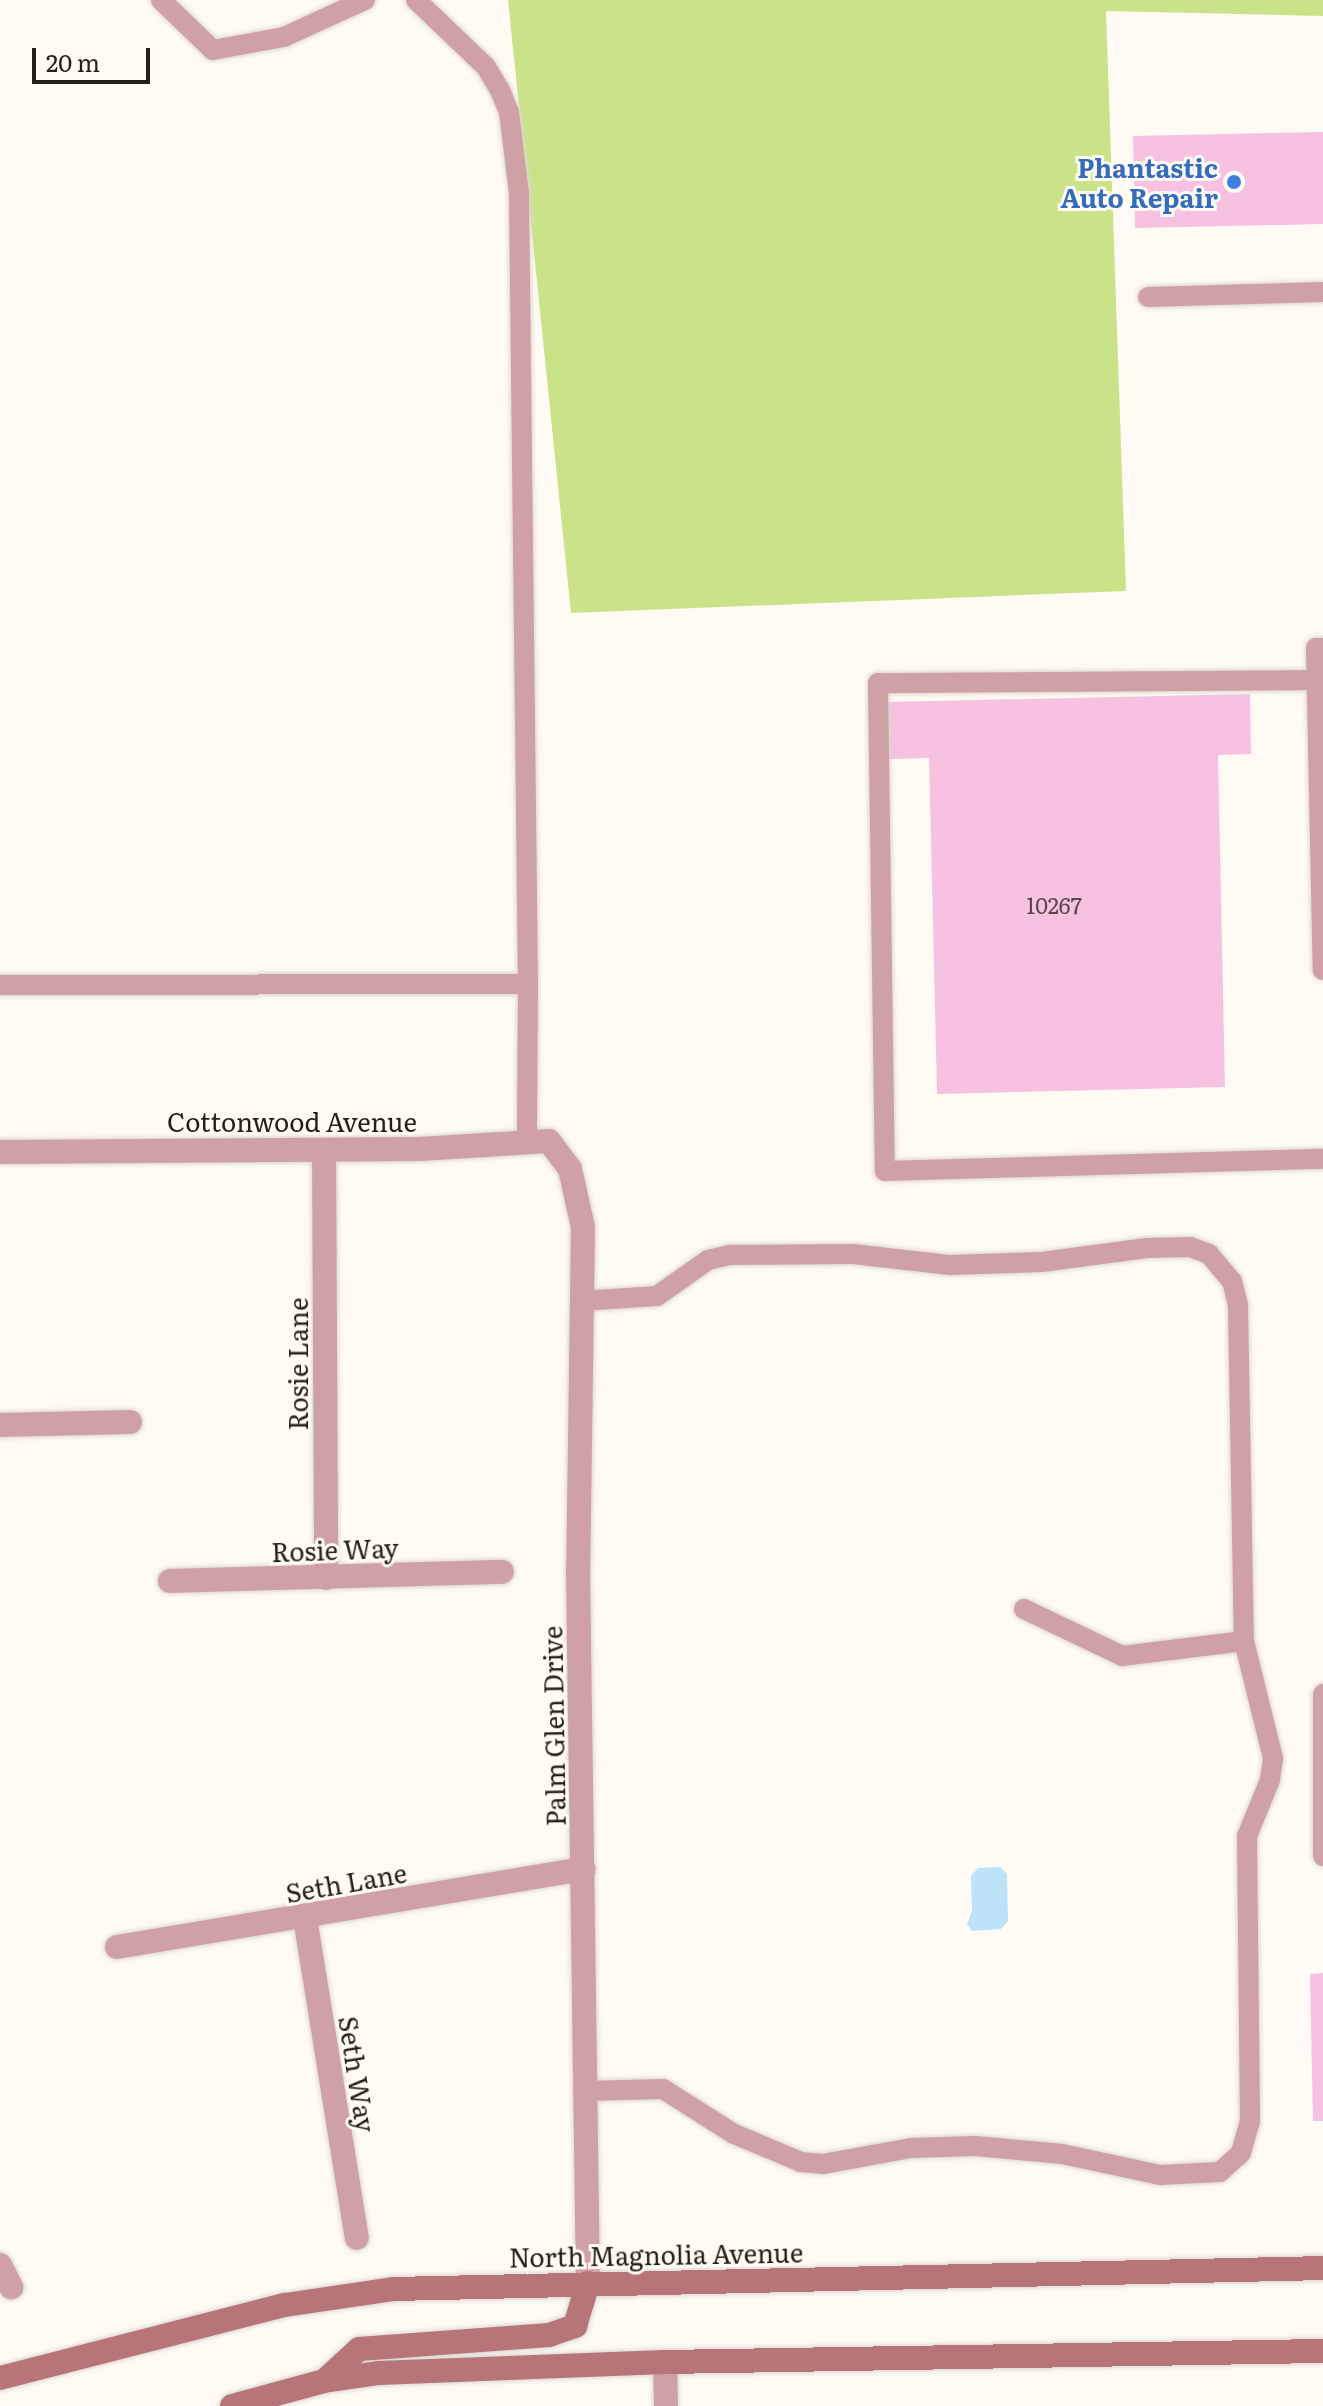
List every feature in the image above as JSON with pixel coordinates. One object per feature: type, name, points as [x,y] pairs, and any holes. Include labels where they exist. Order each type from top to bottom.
[{"type":"main road","name":"North Magnolia Avenue","points":[[0,2378],[285,2305],[393,2289],[1323,2268]]},
{"type":"main road","points":[[324,2381],[359,2349],[549,2335],[575,2326],[588,2283]]},
{"type":"main road","points":[[232,2406],[324,2381],[379,2373],[665,2362],[1323,2351]]},
{"type":"street","name":"Cottonwood Avenue","points":[[0,1152],[324,1150],[549,1141],[570,1169]]},
{"type":"street","name":"Rosie Lane","points":[[324,1150],[326,1578]]},
{"type":"street","name":"Palm Glen Drive","points":[[570,1169],[583,1227],[578,1570],[588,2283]]},
{"type":"street","points":[[0,1425],[130,1422]]},
{"type":"street","name":"Rosie Way","points":[[170,1581],[502,1572]]},
{"type":"street","name":"Seth Lane","points":[[117,1947],[584,1869]]},
{"type":"street","name":"Seth Way","points":[[305,1918],[357,2238]]},
{"type":"street","points":[[665,2362],[666,2406]]},
{"type":"lane","points":[[161,0],[213,50],[284,37],[365,0]]},
{"type":"lane","points":[[416,0],[486,67],[500,90],[509,112],[519,194],[527,1142]]},
{"type":"lane","points":[[1148,297],[1323,292]]},
{"type":"lane","points":[[1323,648],[1316,648],[1323,970]]},
{"type":"lane","points":[[1316,680],[878,683],[885,1171],[1323,1159]]},
{"type":"lane","points":[[0,985],[528,984]]},
{"type":"lane","points":[[581,1301],[657,1296],[708,1260],[730,1255],[853,1254],[950,1265],[1066,1260],[1147,1248],[1190,1247],[1209,1254],[1232,1281],[1238,1305],[1244,1641],[1273,1758],[1247,1836],[1250,2121],[1241,2153],[1220,2172],[1160,2175],[1062,2154],[975,2146],[911,2148],[823,2164],[801,2162],[734,2134],[663,2089],[584,2091]]},
{"type":"lane","points":[[1024,1609],[1122,1656],[1244,1641]]},
{"type":"lane","points":[[1323,1694],[1323,1856]]},
{"type":"green space","points":[[508,0],[1323,0],[1323,16],[1106,11],[1126,591],[571,613]]},
{"type":"water","points":[[1000,1867],[1007,1874],[1008,1921],[1001,1929],[972,1931],[967,1924],[972,1911],[971,1876],[978,1868]]},
{"type":"building","points":[[1323,132],[1323,224],[1135,228],[1133,136]]},
{"type":"building","points":[[1250,694],[1251,754],[1218,755],[1225,1087],[937,1094],[929,758],[889,759],[887,702]]},
{"type":"building","points":[[1323,1973],[1323,2121],[1313,2121],[1310,1974]]},
{"type":"place","name":"Phantastic Auto Repair","points":[[1234,182]]}]
